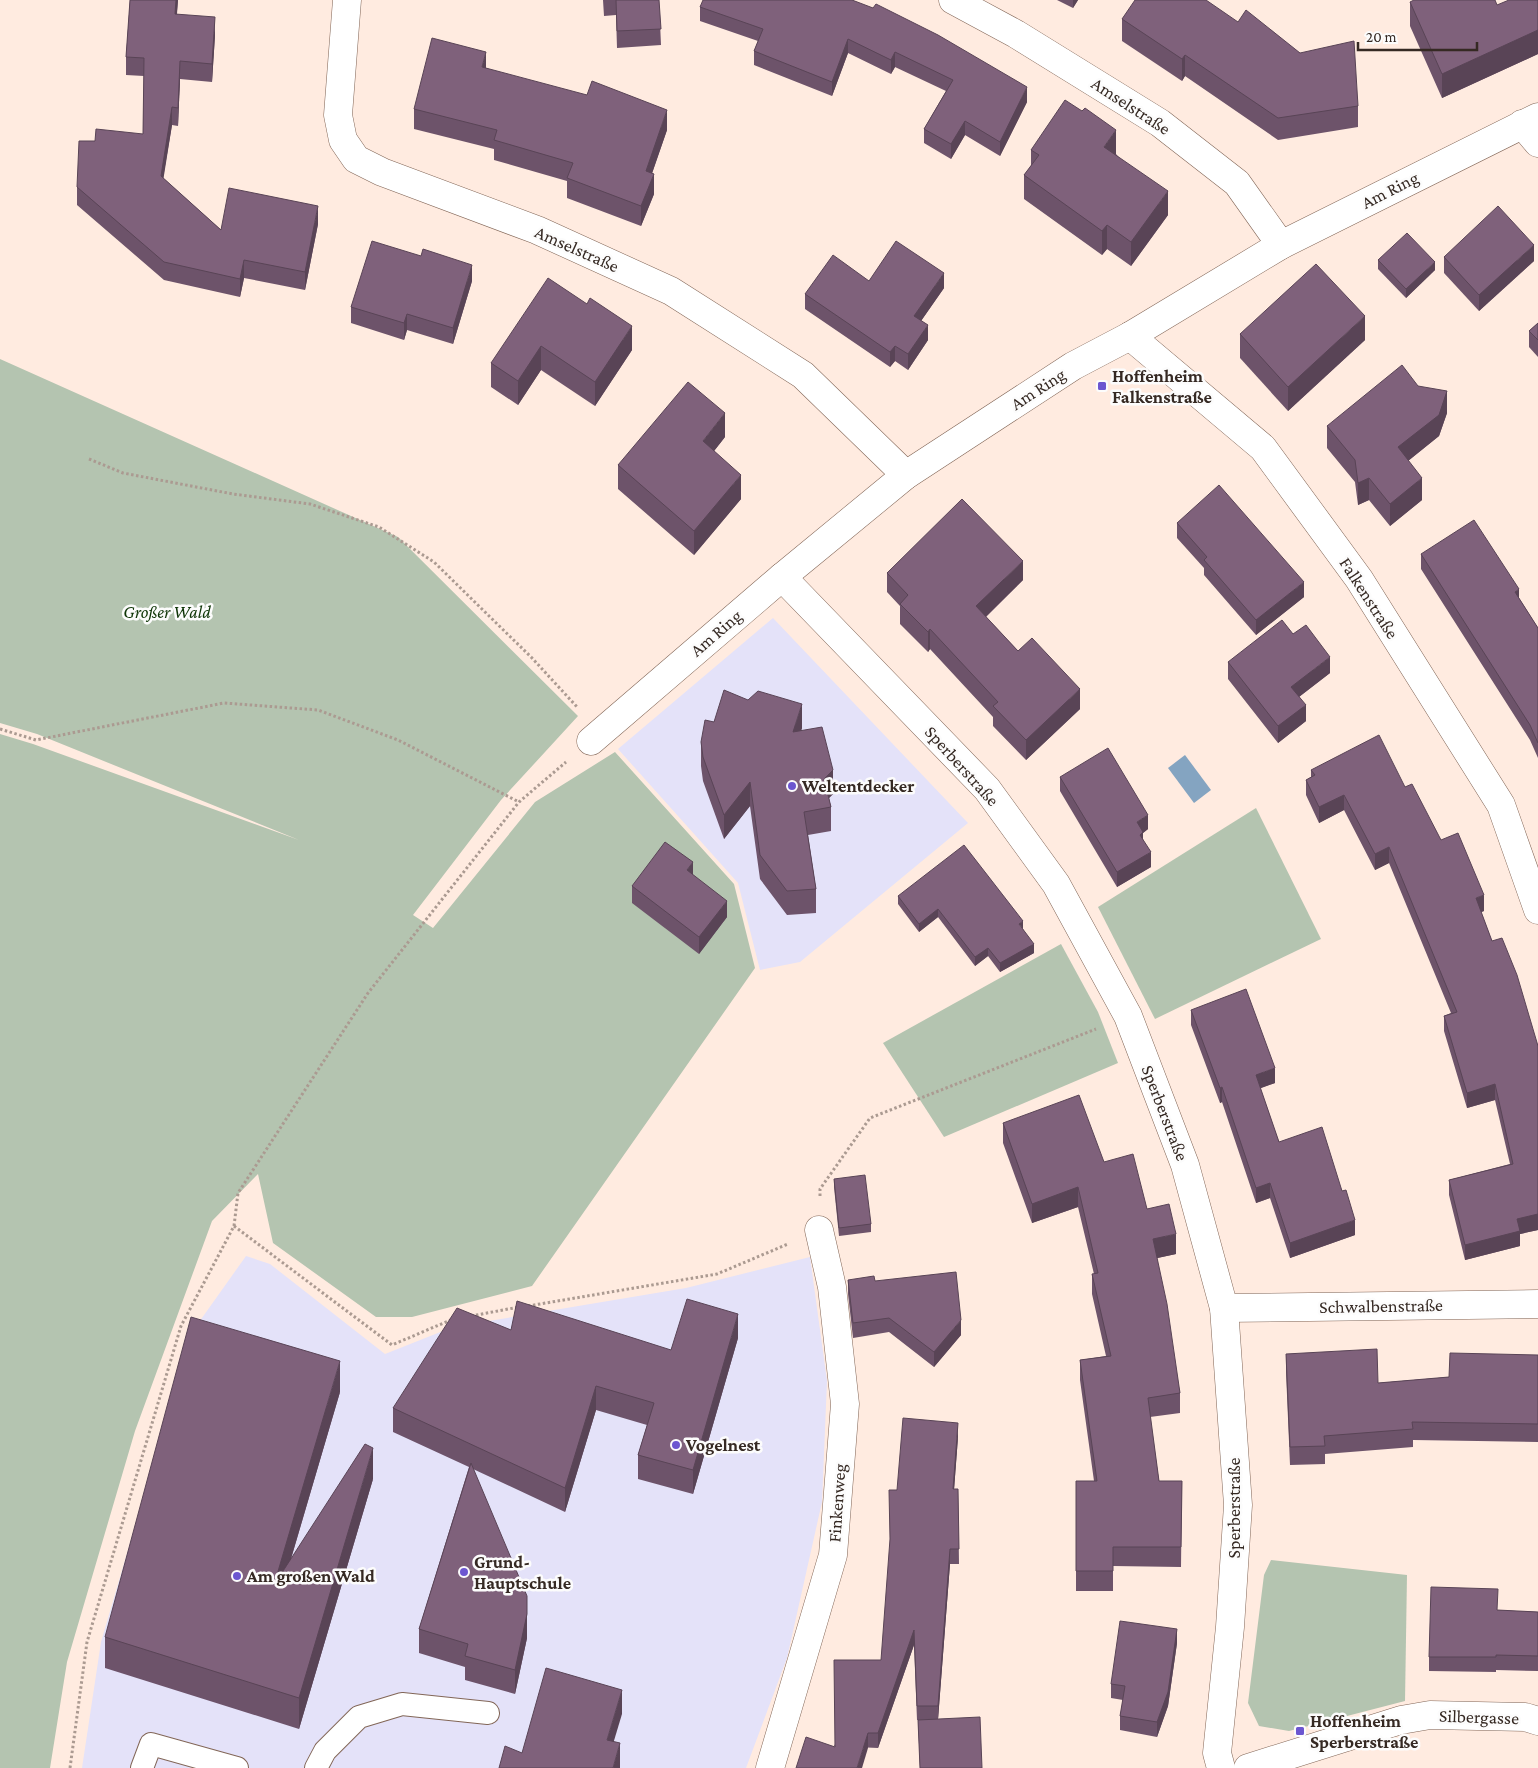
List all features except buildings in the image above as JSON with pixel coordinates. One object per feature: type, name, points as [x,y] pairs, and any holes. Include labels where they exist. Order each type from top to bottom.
[{"type":"street","name":"Amselstraße","points":[[347,0],[340,69],[338,115],[343,140],[356,159],[382,172],[537,230],[671,291],[803,375],[906,475]]},
{"type":"street","name":"Amselstraße","points":[[953,0],[1016,34],[1160,123],[1237,184],[1281,246]]},
{"type":"street","name":"Am Ring","points":[[596,736],[782,577],[906,475],[1073,366],[1130,336],[1281,246],[1533,128]]},
{"type":"street","name":"Falkenstraße","points":[[1130,336],[1262,448],[1358,579],[1501,805],[1538,910]]},
{"type":"street","name":"Sperberstraße","points":[[782,577],[987,789],[1056,884],[1128,1016],[1185,1165],[1224,1308],[1238,1505],[1230,1627],[1217,1753],[1221,1768]]},
{"type":"street","name":"Finkenweg","points":[[770,1768],[833,1555],[845,1404],[832,1287],[819,1230]]},
{"type":"street","name":"Schwalbenstraße","points":[[1224,1308],[1538,1304]]},
{"type":"street","name":"Silbergasse","points":[[1248,1768],[1401,1720],[1420,1717],[1525,1717],[1538,1721]]},
{"type":"lane","points":[[316,1768],[325,1751],[359,1717],[402,1704],[488,1713]]},
{"type":"lane","points":[[142,1768],[152,1744],[237,1768]]},
{"type":"path","points":[[70,1768],[87,1642],[181,1326],[234,1226],[238,1193],[368,993],[519,802],[596,736],[532,658],[434,562],[379,527],[310,504],[233,494],[141,477],[123,473],[89,459]]},
{"type":"path","points":[[0,729],[36,740],[224,703],[318,710],[398,740],[519,802]]},
{"type":"path","points":[[234,1226],[392,1345],[452,1319],[717,1274],[819,1230],[820,1189],[870,1118],[1128,1016]]},
{"type":"shaded area","name":"Weltentdecker","points":[[773,618],[968,823],[800,962],[760,970],[738,883],[618,749]]},
{"type":"shaded area","points":[[1185,755],[1211,790],[1194,803],[1168,768]]},
{"type":"shaded area","name":"Grund- Hauptschule","points":[[246,1256],[270,1264],[385,1354],[453,1327],[686,1288],[810,1257],[827,1381],[822,1502],[787,1658],[746,1768],[82,1768],[101,1642],[192,1332]]},
{"type":"green space","name":"Großer Wald","points":[[0,359],[398,537],[578,716],[501,800],[413,915],[433,928],[535,802],[615,752],[734,884],[755,968],[532,1286],[412,1317],[376,1317],[273,1243],[258,1174],[212,1221],[135,1431],[67,1662],[50,1768],[0,1768],[0,734],[33,744],[299,840],[37,734],[0,723]]},
{"type":"green space","points":[[1256,808],[1321,939],[1155,1019],[1098,907]]},
{"type":"green space","points":[[1061,944],[1098,1012],[1118,1063],[944,1137],[883,1043]]},
{"type":"green space","points":[[1271,1560],[1407,1575],[1405,1701],[1289,1731],[1259,1726],[1248,1703],[1264,1575]]},
{"type":"place","name":"Hoffenheim Falkenstraße","points":[[1102,386]]},
{"type":"place","name":"Weltentdecker","points":[[792,786]]},
{"type":"place","name":"Vogelnest","points":[[676,1445]]},
{"type":"place","name":"Grund- Hauptschule","points":[[464,1572]]},
{"type":"place","name":"Am großen Wald","points":[[237,1576]]},
{"type":"place","name":"Hoffenheim Sperberstraße","points":[[1300,1731]]}]
